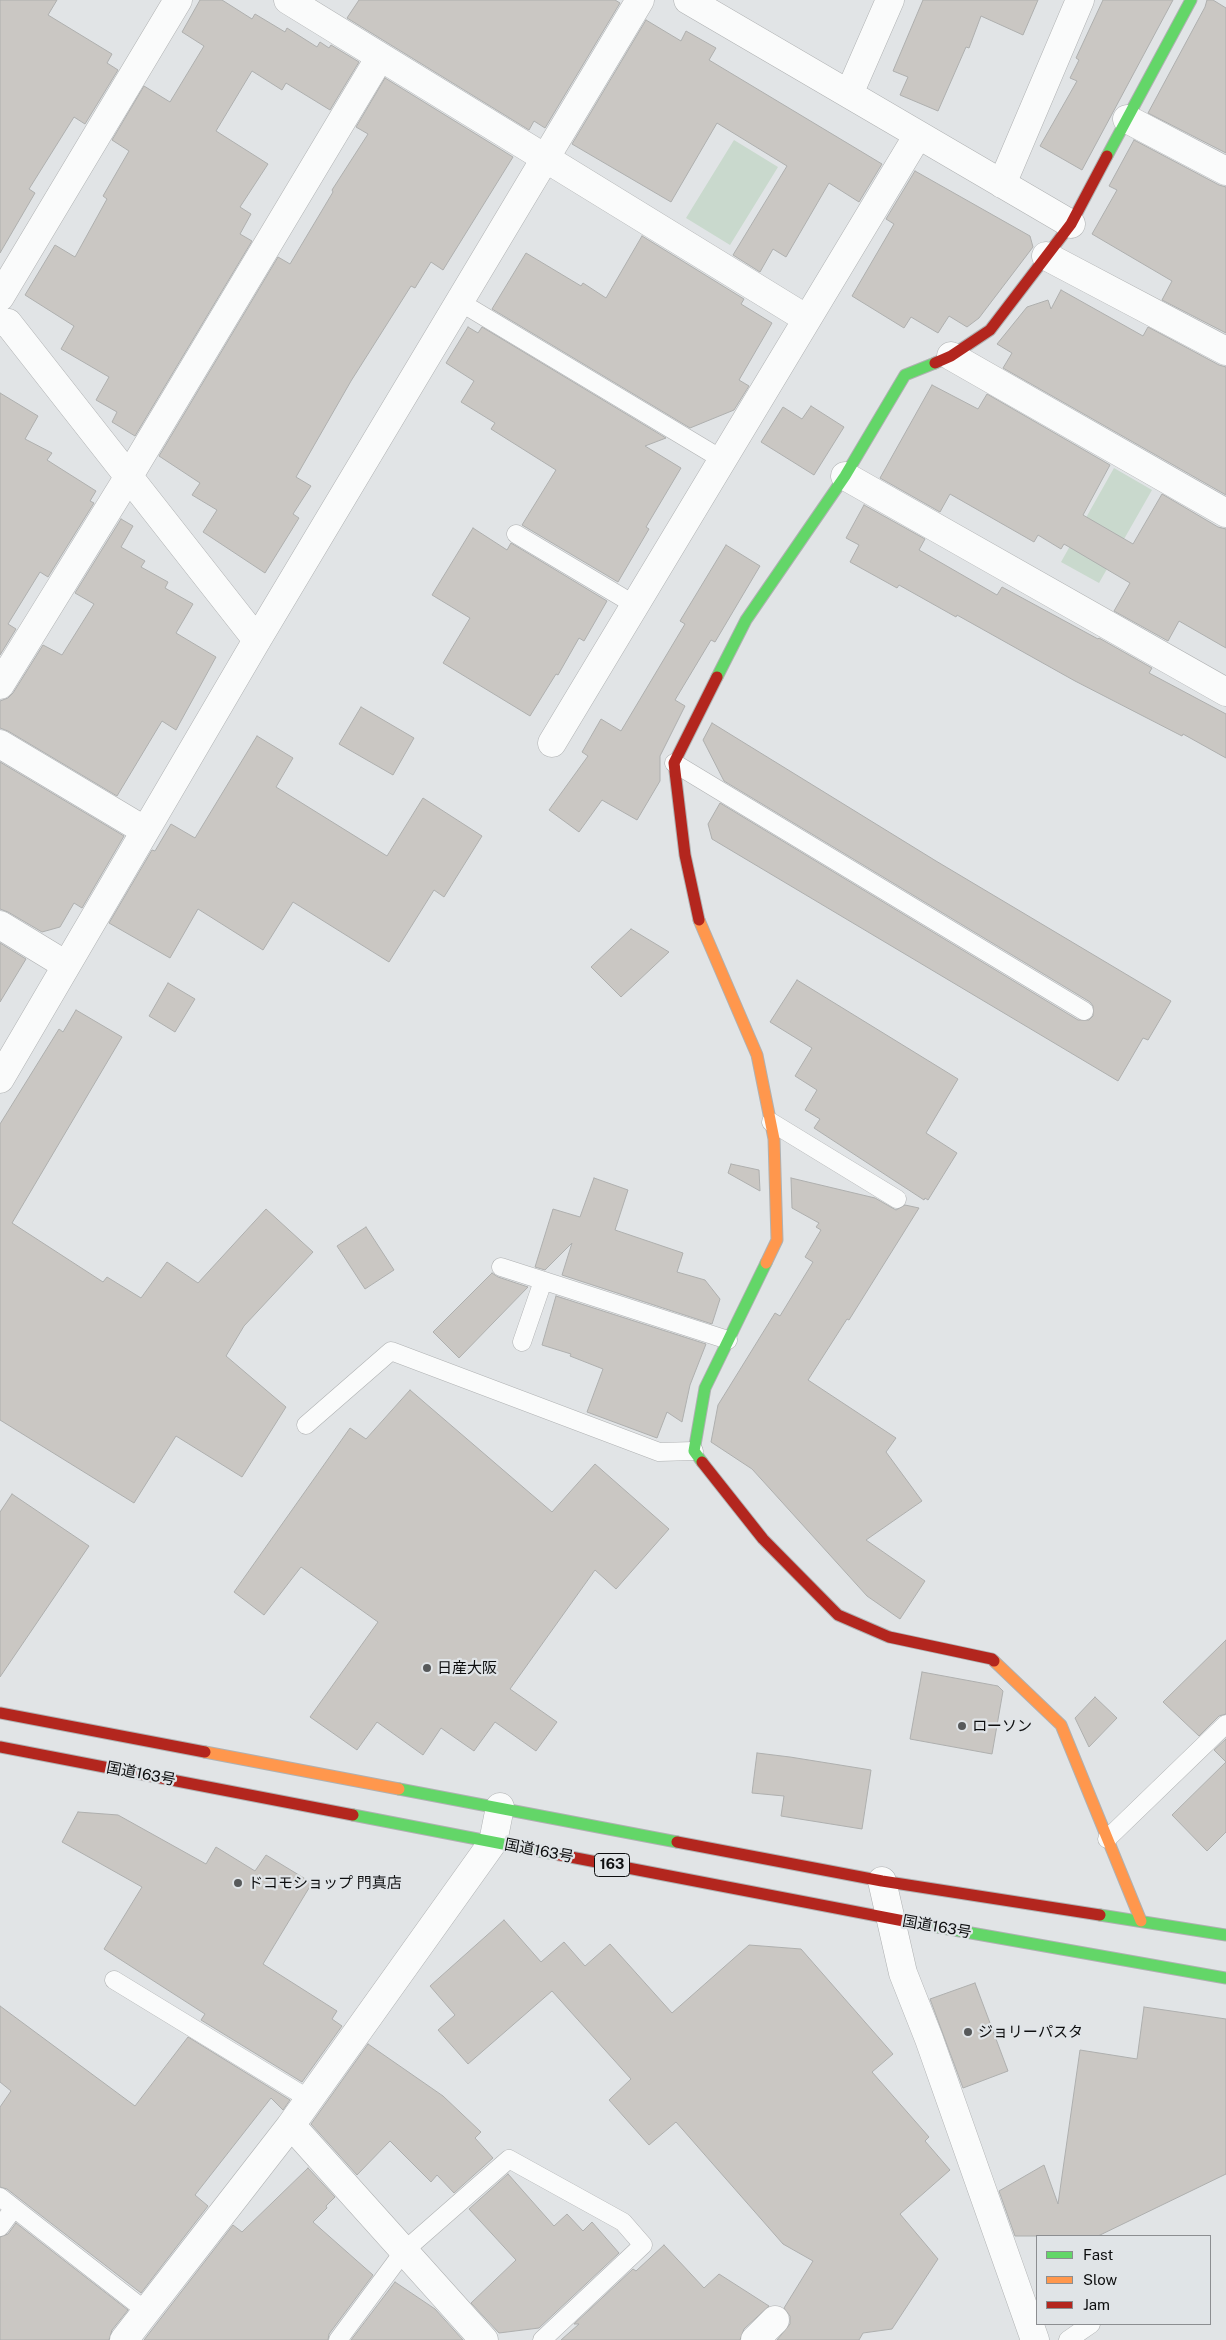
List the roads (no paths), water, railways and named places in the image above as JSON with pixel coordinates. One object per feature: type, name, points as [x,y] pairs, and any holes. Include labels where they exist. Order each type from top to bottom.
[{"type":"main road","points":[[1141,1920],[1061,1725],[992,1659],[889,1637],[838,1615],[763,1539],[694,1451],[705,1388],[777,1240],[774,1139],[758,1054],[696,913],[685,855],[674,763],[746,620],[845,476],[904,376],[951,356],[990,330],[1071,224],[1191,0]]},
{"type":"main road","name":"163","points":[[0,1713],[882,1881],[1141,1920],[1226,1935]]},
{"type":"main road","name":"国道163号","points":[[0,1747],[891,1919],[1226,1978]]},
{"type":"street","points":[[0,297],[178,0]]},
{"type":"street","points":[[288,0],[807,319]]},
{"type":"street","points":[[0,1079],[144,830],[640,0]]},
{"type":"street","points":[[688,0],[1071,224]]},
{"type":"street","points":[[849,94],[890,0]]},
{"type":"street","points":[[1002,184],[1080,0]]},
{"type":"street","points":[[0,685],[129,476],[380,57]]},
{"type":"street","points":[[1127,119],[1226,171]]},
{"type":"street","points":[[552,743],[918,135]]},
{"type":"street","points":[[1046,256],[1226,352]]},
{"type":"street","points":[[0,322],[8,323],[257,640]]},
{"type":"street","points":[[951,356],[1226,513]]},
{"type":"street","points":[[845,476],[1226,692]]},
{"type":"street","points":[[0,744],[144,830]]},
{"type":"street","points":[[0,925],[66,965]]},
{"type":"street","points":[[124,2340],[291,2125],[493,1842],[500,1807]]},
{"type":"street","points":[[882,1881],[902,1973],[929,2039],[1035,2340]]},
{"type":"street","points":[[291,2125],[484,2340]]},
{"type":"street","points":[[755,2340],[775,2320]]},
{"type":"lane","points":[[460,302],[723,460]]},
{"type":"lane","points":[[516,534],[635,605]]},
{"type":"lane","points":[[674,763],[1084,1011]]},
{"type":"lane","points":[[771,1122],[897,1199]]},
{"type":"lane","points":[[500,1267],[728,1340]]},
{"type":"lane","points":[[522,1342],[543,1281]]},
{"type":"lane","points":[[306,1425],[391,1350],[658,1452],[694,1451]]},
{"type":"lane","points":[[1108,1839],[1226,1724]]},
{"type":"lane","points":[[114,1980],[309,2099]]},
{"type":"lane","points":[[338,2340],[404,2251],[509,2159],[623,2222],[643,2245],[542,2340]]},
{"type":"lane","points":[[0,2197],[146,2311]]},
{"type":"lane","points":[[0,2227],[14,2208]]},
{"type":"lane","points":[[1068,2340],[1090,2325]]},
{"type":"place","name":"日産大阪","points":[[427,1668]]},
{"type":"place","name":"ローソン","points":[[962,1726]]},
{"type":"place","name":"ドコモショップ 門真店","points":[[238,1883]]},
{"type":"place","name":"ジョリーパスタ","points":[[968,2032]]}]
